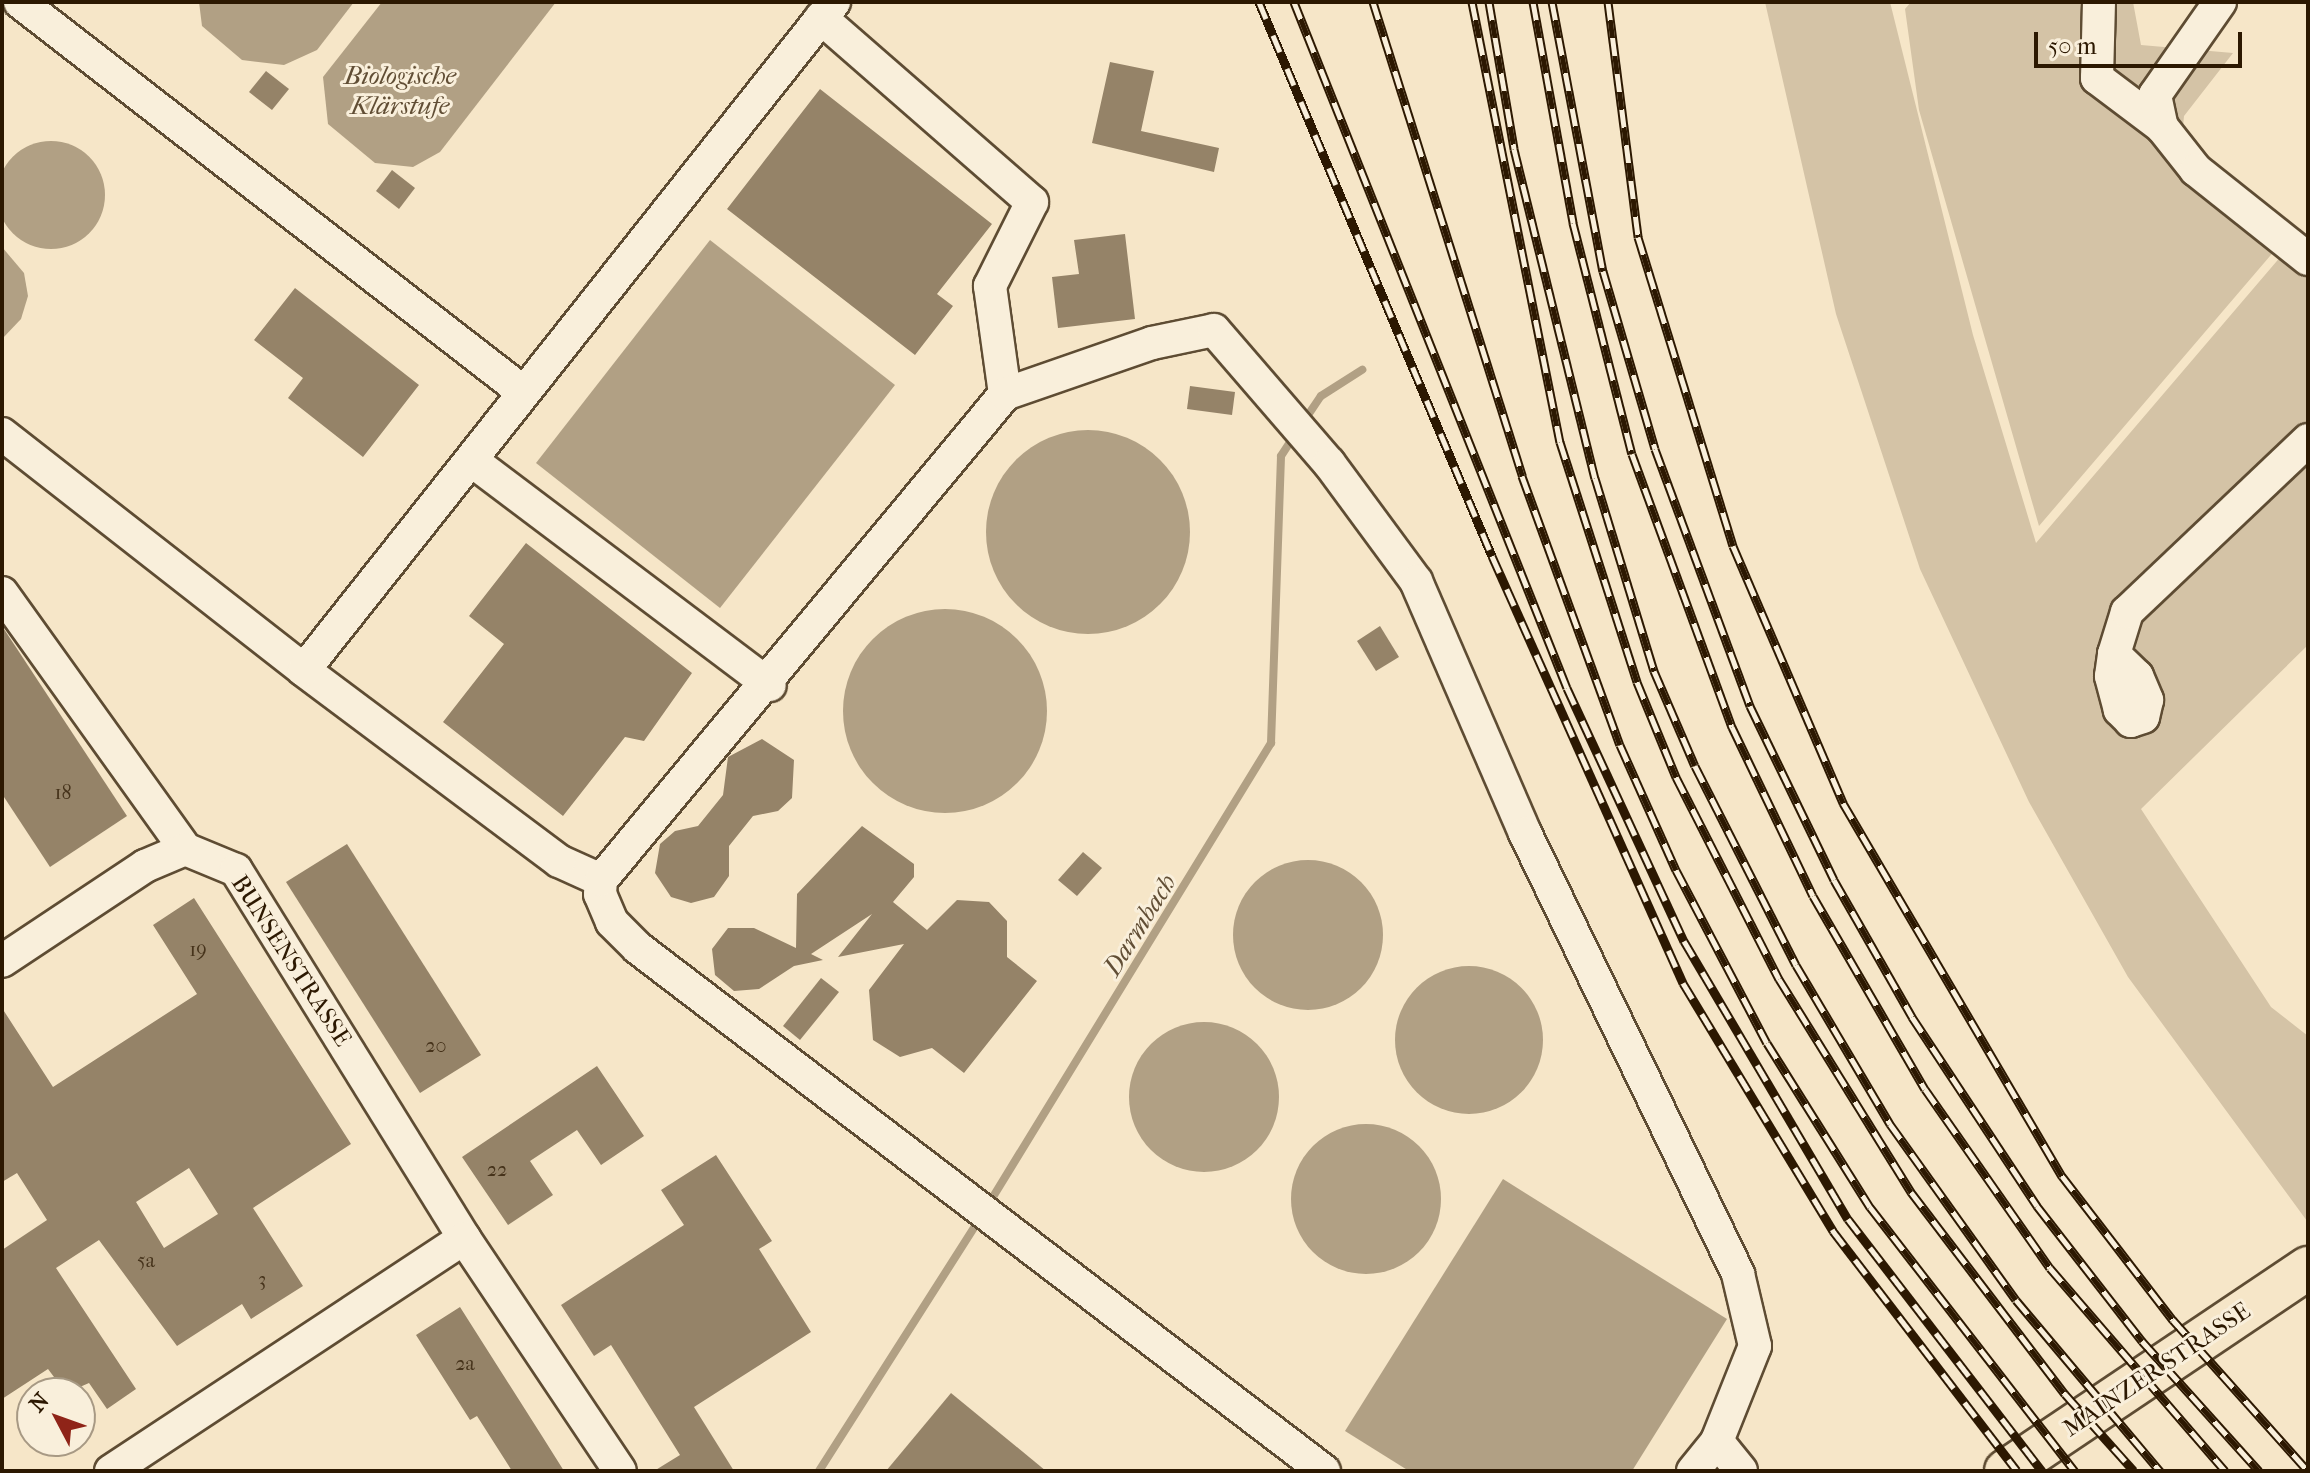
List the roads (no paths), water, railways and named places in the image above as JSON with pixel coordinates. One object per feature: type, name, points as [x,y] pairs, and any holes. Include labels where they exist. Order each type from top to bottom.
[{"type":"main road","name":"MAINZER STRASSE","points":[[2006,1471],[2308,1268]]},
{"type":"street","points":[[20,2],[522,391]]},
{"type":"street","points":[[2099,2],[2097,78],[2162,127],[2196,170],[2308,259]]},
{"type":"street","points":[[2162,127],[2155,95],[2220,2]]},
{"type":"street","points":[[304,670],[475,463],[522,391],[828,10],[1032,202],[990,286],[1005,394]]},
{"type":"street","points":[[601,880],[770,685],[1005,394],[1152,343],[1214,330],[1329,463],[1416,581],[1525,833],[1738,1274],[1755,1346],[1717,1441],[1693,1471]]},
{"type":"street","points":[[2,434],[304,670],[559,861],[601,880]]},
{"type":"street","points":[[2114,654],[2127,612],[2308,440]]},
{"type":"street","points":[[475,463],[770,685]]},
{"type":"street","points":[[2,593],[185,849],[145,866],[7,947]]},
{"type":"street","name":"BUNSENSTRASSE","points":[[185,849],[236,870],[464,1238],[620,1471]]},
{"type":"street","points":[[601,880],[612,922],[638,948],[963,1192],[1324,1471]]},
{"type":"street","points":[[111,1471],[464,1238]]},
{"type":"street","points":[[1717,1441],[1741,1471]]},
{"type":"water","name":"Biologische Klärstufe","points":[[199,2],[354,2],[317,50],[284,65],[242,60],[202,26]]},
{"type":"water","name":"Biologische Klärstufe","points":[[382,2],[556,2],[440,152],[413,167],[375,163],[328,124],[323,77]]},
{"type":"water","points":[[51,141],[72,145],[89,157],[101,174],[105,195],[101,216],[89,233],[72,245],[51,249],[30,245],[13,233],[1,216],[-3,195],[1,174],[13,157],[30,145]]},
{"type":"water","points":[[710,240],[895,385],[720,608],[536,463]]},
{"type":"water","points":[[2,247],[24,273],[28,296],[21,319],[2,339]]},
{"type":"water","points":[[1088,430],[1127,438],[1145,447],[1160,460],[1173,475],[1182,493],[1190,532],[1182,571],[1173,589],[1160,604],[1145,617],[1127,626],[1088,634],[1049,626],[1031,617],[1016,604],[1003,589],[994,571],[986,532],[994,493],[1003,475],[1016,460],[1031,447],[1049,438]]},
{"type":"water","points":[[945,609],[984,617],[1002,626],[1017,639],[1030,654],[1039,672],[1047,711],[1039,750],[1030,768],[1017,783],[1002,796],[984,805],[945,813],[906,805],[888,796],[873,783],[860,768],[851,750],[843,711],[851,672],[860,654],[873,639],[888,626],[906,617]]},
{"type":"water","points":[[1308,860],[1337,866],[1361,882],[1377,906],[1383,935],[1377,964],[1361,988],[1337,1004],[1308,1010],[1279,1004],[1255,988],[1239,964],[1233,935],[1239,906],[1255,882],[1279,866]]},
{"type":"water","points":[[1469,966],[1497,971],[1522,987],[1538,1012],[1543,1040],[1538,1068],[1522,1093],[1497,1109],[1469,1114],[1441,1109],[1416,1093],[1400,1068],[1395,1040],[1400,1012],[1416,987],[1441,971]]},
{"type":"water","points":[[1204,1022],[1233,1027],[1257,1044],[1274,1068],[1279,1097],[1274,1126],[1257,1150],[1233,1167],[1204,1172],[1175,1167],[1151,1150],[1134,1126],[1129,1097],[1134,1068],[1151,1044],[1175,1027]]},
{"type":"water","points":[[1366,1124],[1395,1130],[1419,1146],[1435,1170],[1441,1199],[1435,1228],[1419,1252],[1395,1268],[1366,1274],[1337,1268],[1313,1252],[1297,1228],[1291,1199],[1297,1170],[1313,1146],[1337,1130]]},
{"type":"water","points":[[1503,1179],[1727,1319],[1632,1471],[1409,1471],[1345,1431]]},
{"type":"waterway","name":"Darmbach","points":[[1304,421],[1321,396],[1362,370]]},
{"type":"waterway","points":[[988,1205],[1271,743],[1281,456],[1294,436]]},
{"type":"waterway","name":"Darmbach","points":[[819,1471],[981,1217]]},
{"type":"railway","points":[[1259,2],[1492,556],[1683,983],[1833,1231],[2017,1471]]},
{"type":"railway","points":[[1294,2],[1567,688],[1684,941],[1848,1219],[2042,1471]]},
{"type":"railway","points":[[1373,2],[1522,476],[1620,745],[1676,870],[1767,1043],[1870,1207],[2075,1471]]},
{"type":"railway","points":[[1472,2],[1560,442],[1637,682],[1676,777],[1779,979],[1911,1192],[2065,1394],[2134,1471]]},
{"type":"railway","points":[[1489,2],[1514,149],[1595,478],[1654,671],[1695,766],[1796,965],[1890,1124],[2016,1300],[2160,1471]]},
{"type":"railway","points":[[1533,2],[1573,223],[1632,454],[1732,727],[1813,896],[1925,1089],[2050,1268],[2225,1471]]},
{"type":"railway","points":[[1552,2],[1603,271],[1655,449],[1750,706],[1834,880],[1912,1017],[2037,1206],[2142,1341],[2259,1471]]},
{"type":"railway","points":[[1608,2],[1638,237],[1733,546],[1843,803],[2062,1176],[2173,1320],[2308,1471]]}]
